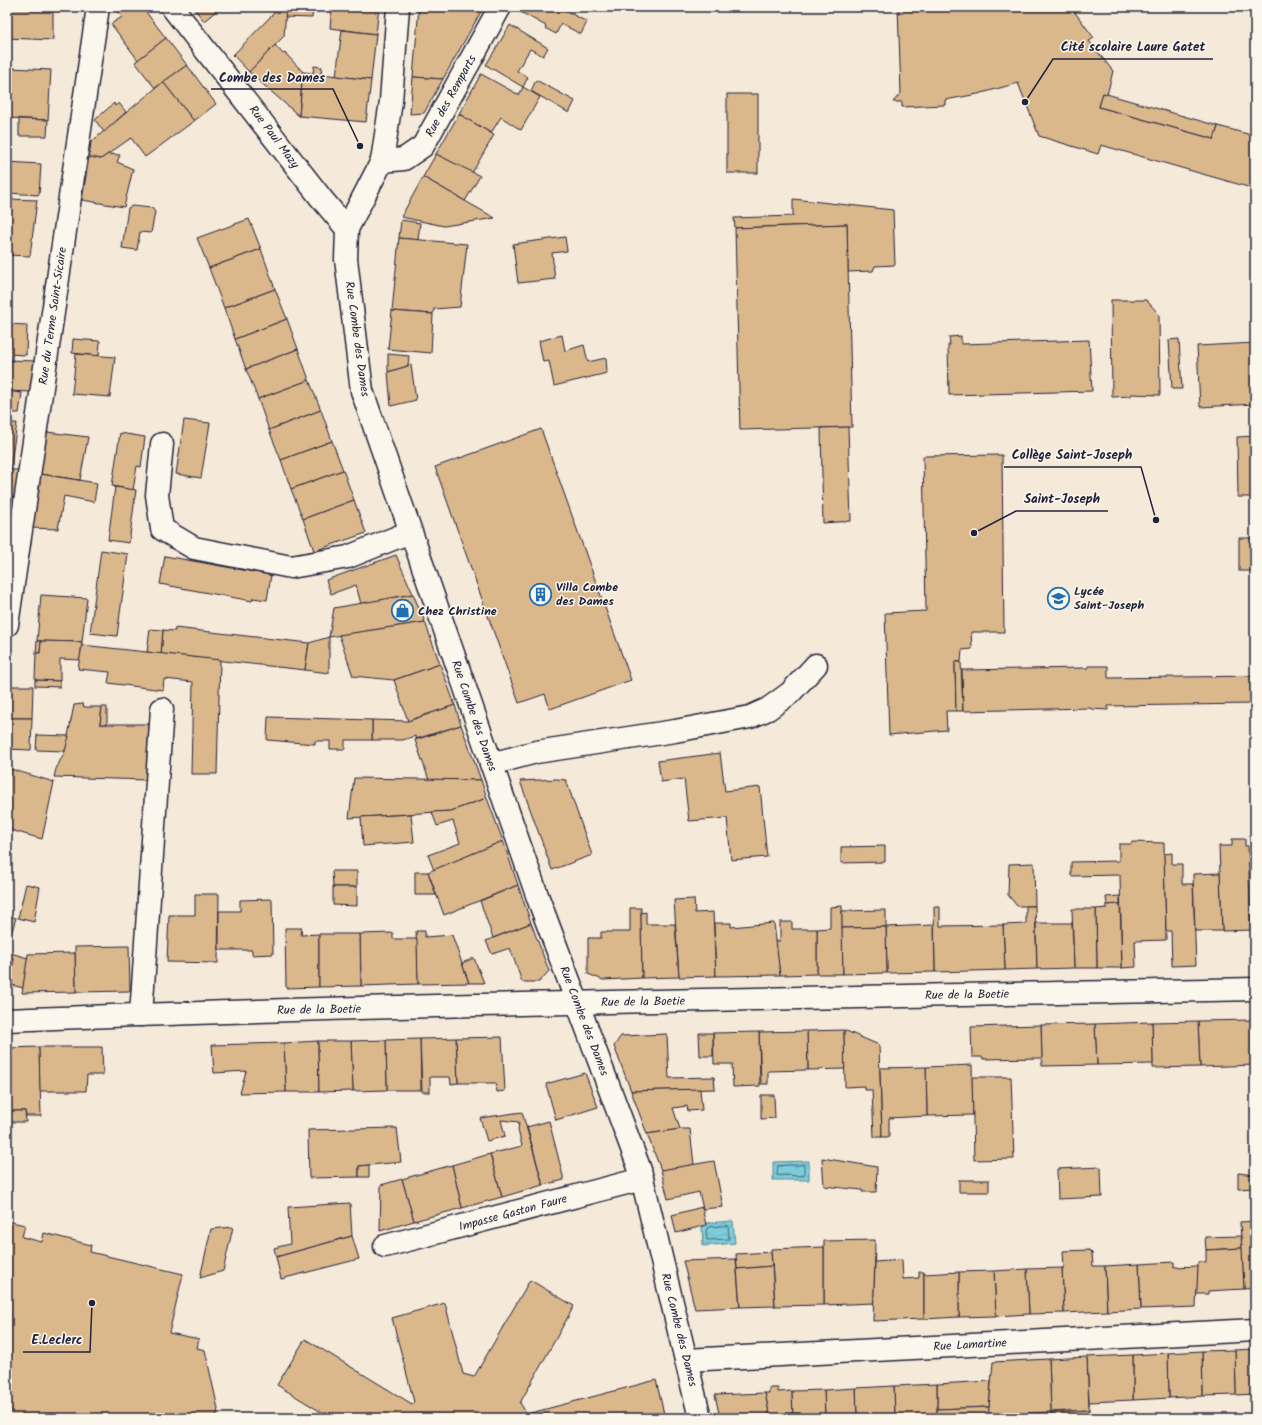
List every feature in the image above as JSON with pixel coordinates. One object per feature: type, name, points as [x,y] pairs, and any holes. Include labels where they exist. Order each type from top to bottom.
[{"type":"street","name":"Rue du Terme Saint-Sicaire","points":[[7,625],[98,7]]},
{"type":"street","name":"Rue Paul Mazy","points":[[172,7],[321,198],[347,229]]},
{"type":"street","name":"Rue Combe des Dames","points":[[398,7],[391,101],[382,161],[347,229],[346,259],[362,391],[491,764],[642,1179],[700,1418]]},
{"type":"street","name":"Rue des Remparts","points":[[382,161],[404,160],[423,146],[500,7]]},
{"type":"street","points":[[162,444],[157,495],[162,529],[194,548],[291,566],[348,557],[410,532]]},
{"type":"street","points":[[491,764],[536,752],[675,731],[750,717],[768,709],[790,693],[816,665]]},
{"type":"street","points":[[141,1015],[162,709]]},
{"type":"street","name":"Rue de la Boetie","points":[[7,1020],[141,1015],[578,1004],[1255,989]]},
{"type":"street","name":"Impasse Gaston Faure","points":[[385,1246],[642,1179]]},
{"type":"street","name":"Rue Lamartine","points":[[686,1360],[1255,1330]]},
{"type":"water","points":[[809,1161],[809,1180],[773,1180],[773,1162]]},
{"type":"water","points":[[733,1221],[735,1243],[703,1246],[702,1226],[706,1225],[706,1223]]},
{"type":"building","points":[[7,7],[53,7],[53,40],[7,38]]},
{"type":"building","points":[[114,7],[142,7],[166,38],[138,60],[111,24],[122,17]]},
{"type":"building","points":[[193,7],[221,7],[204,21]]},
{"type":"building","points":[[274,7],[304,7],[286,10],[284,36],[249,72],[233,55],[274,13]]},
{"type":"building","points":[[313,7],[312,18],[285,17],[286,10]]},
{"type":"building","points":[[332,7],[379,7],[376,34],[330,28]]},
{"type":"building","points":[[419,7],[483,8],[443,79],[413,77]]},
{"type":"building","points":[[520,7],[559,7],[587,22],[581,34],[561,24],[556,34],[545,28],[546,26],[517,10]]},
{"type":"building","points":[[898,7],[1071,7],[1094,38],[1089,41],[1113,71],[1107,95],[1103,93],[1099,107],[1214,139],[1218,126],[1255,136],[1255,189],[1101,145],[1098,154],[1039,136],[1018,83],[978,94],[945,100],[945,105],[902,107],[902,102],[893,102],[901,93]]},
{"type":"building","points":[[510,25],[548,48],[543,56],[530,49],[517,71],[528,77],[523,87],[486,65]]},
{"type":"building","points":[[342,30],[376,34],[371,80],[336,76]]},
{"type":"building","points":[[166,38],[187,65],[155,88],[135,62]]},
{"type":"building","points":[[275,45],[303,72],[299,116],[249,72]]},
{"type":"building","points":[[187,65],[216,104],[194,121],[163,82]]},
{"type":"building","points":[[314,66],[322,67],[321,74],[371,80],[366,122],[299,116],[303,72],[313,73]]},
{"type":"building","points":[[11,68],[51,70],[48,120],[8,118]]},
{"type":"building","points":[[481,74],[519,95],[523,87],[540,97],[521,130],[501,117],[491,133],[459,114]]},
{"type":"building","points":[[413,77],[443,79],[424,113],[410,114]]},
{"type":"building","points":[[536,80],[575,101],[569,113],[531,91]]},
{"type":"building","points":[[163,82],[194,121],[145,157],[131,138],[101,159],[89,157],[91,142]]},
{"type":"building","points":[[1103,93],[1218,126],[1214,139],[1099,107]]},
{"type":"building","points":[[727,94],[758,94],[758,173],[727,173]]},
{"type":"building","points":[[114,103],[115,106],[119,103],[126,112],[104,132],[95,120]]},
{"type":"building","points":[[459,114],[494,135],[472,173],[436,154]]},
{"type":"building","points":[[19,119],[48,120],[47,136],[19,136]]},
{"type":"building","points":[[108,154],[120,155],[117,162],[133,169],[124,207],[82,200],[89,157],[101,159]]},
{"type":"building","points":[[436,154],[480,176],[465,201],[423,177]]},
{"type":"building","points":[[7,162],[41,164],[39,195],[7,193]]},
{"type":"building","points":[[423,177],[495,218],[444,226],[401,217]]},
{"type":"building","points":[[7,199],[37,200],[30,256],[7,255]]},
{"type":"building","points":[[793,199],[893,210],[895,265],[875,266],[873,271],[848,272],[847,224],[735,228],[734,218],[793,216]]},
{"type":"building","points":[[132,206],[152,208],[155,212],[151,233],[140,232],[137,250],[122,248],[128,208]]},
{"type":"building","points":[[249,219],[261,249],[209,268],[197,238]]},
{"type":"building","points":[[401,220],[420,223],[418,240],[399,238]]},
{"type":"building","points":[[847,224],[852,427],[740,430],[735,228]]},
{"type":"building","points":[[565,237],[567,251],[552,253],[555,279],[518,283],[513,244]]},
{"type":"building","points":[[399,238],[467,244],[460,307],[434,309],[433,314],[392,311]]},
{"type":"building","points":[[261,249],[275,289],[224,308],[209,268]]},
{"type":"building","points":[[275,289],[287,319],[235,339],[224,308]]},
{"type":"building","points":[[1111,300],[1146,300],[1159,314],[1160,395],[1131,394],[1131,396],[1112,397]]},
{"type":"building","points":[[392,311],[433,314],[431,353],[388,349]]},
{"type":"building","points":[[287,319],[298,349],[246,369],[235,339]]},
{"type":"building","points":[[7,324],[27,325],[26,355],[7,354]]},
{"type":"building","points":[[562,335],[565,351],[584,345],[588,362],[606,358],[607,373],[554,386],[549,361],[543,362],[539,341]]},
{"type":"building","points":[[961,336],[961,344],[1089,340],[1092,391],[949,395],[949,337]]},
{"type":"building","points":[[73,339],[100,341],[99,356],[72,353]]},
{"type":"building","points":[[1179,339],[1182,389],[1172,389],[1169,340]]},
{"type":"building","points":[[1255,343],[1255,404],[1200,407],[1197,346]]},
{"type":"building","points":[[298,349],[309,380],[258,399],[246,369]]},
{"type":"building","points":[[76,354],[115,357],[110,397],[72,394]]},
{"type":"building","points":[[388,354],[409,356],[408,366],[388,372]]},
{"type":"building","points":[[7,360],[36,361],[31,392],[7,391]]},
{"type":"building","points":[[411,365],[416,400],[391,406],[388,372]]},
{"type":"building","points":[[309,380],[321,410],[269,430],[258,399]]},
{"type":"building","points":[[7,391],[22,393],[19,413],[7,413]]},
{"type":"building","points":[[321,410],[332,441],[281,460],[269,430]]},
{"type":"building","points":[[184,420],[210,423],[201,478],[176,474]]},
{"type":"building","points":[[7,423],[17,423],[10,470],[7,470]]},
{"type":"building","points":[[848,427],[851,521],[823,523],[821,428]]},
{"type":"building","name":"Villa Combe des Dames","points":[[541,429],[631,680],[550,709],[545,694],[519,703],[435,467]]},
{"type":"building","points":[[47,432],[88,437],[80,480],[40,474]]},
{"type":"building","points":[[120,433],[145,437],[141,467],[137,466],[133,490],[112,486]]},
{"type":"building","points":[[1255,436],[1255,497],[1238,497],[1237,437]]},
{"type":"building","points":[[332,441],[343,470],[291,489],[281,460]]},
{"type":"building","points":[[1002,455],[1004,632],[971,632],[972,649],[962,650],[961,662],[955,662],[956,711],[946,711],[947,730],[889,735],[885,613],[926,611],[923,456]]},
{"type":"building","points":[[7,470],[19,470],[15,497],[7,496]]},
{"type":"building","points":[[343,470],[354,500],[303,519],[291,489]]},
{"type":"building","points":[[40,474],[97,483],[94,502],[64,496],[58,529],[31,528]]},
{"type":"building","points":[[115,487],[136,490],[129,543],[108,540]]},
{"type":"building","points":[[7,496],[15,497],[9,529],[7,528]]},
{"type":"building","points":[[354,500],[366,533],[314,551],[303,519]]},
{"type":"building","points":[[1239,538],[1255,538],[1255,571],[1239,571]]},
{"type":"building","points":[[101,550],[128,554],[117,636],[90,633]]},
{"type":"building","points":[[396,555],[413,594],[361,604],[356,585],[331,594],[326,580]]},
{"type":"building","points":[[165,556],[271,575],[267,600],[253,598],[252,601],[160,584]]},
{"type":"building","points":[[413,594],[425,622],[329,637],[334,608]]},
{"type":"building","points":[[41,595],[87,598],[82,642],[37,641]]},
{"type":"building","points":[[425,622],[440,664],[394,680],[353,676],[339,635]]},
{"type":"building","points":[[175,628],[309,643],[305,670],[161,654],[163,630],[175,631]]},
{"type":"building","points":[[150,629],[163,630],[161,654],[147,652]]},
{"type":"building","points":[[329,637],[329,673],[305,670],[309,643]]},
{"type":"building","points":[[37,641],[41,641],[40,653],[36,653]]},
{"type":"building","points":[[41,641],[82,642],[80,660],[60,659],[60,681],[35,680],[36,653],[40,653]]},
{"type":"building","points":[[82,645],[220,660],[217,774],[191,774],[193,682],[164,679],[163,690],[108,683],[110,672],[78,669]]},
{"type":"building","points":[[955,662],[961,662],[963,711],[956,711]]},
{"type":"building","points":[[440,664],[455,705],[408,721],[394,680]]},
{"type":"building","points":[[1088,666],[1108,666],[1108,678],[1255,676],[1255,704],[1108,706],[1108,710],[1090,708],[963,711],[962,670],[1088,668]]},
{"type":"building","points":[[35,680],[60,681],[60,687],[35,686]]},
{"type":"building","points":[[7,686],[33,686],[32,718],[7,718]]},
{"type":"building","points":[[83,704],[84,707],[102,707],[100,724],[149,724],[146,780],[54,777],[56,769],[65,751],[74,705]]},
{"type":"building","points":[[455,705],[461,725],[416,739],[415,736],[403,740],[372,740],[372,720],[408,721]]},
{"type":"building","points":[[102,707],[107,707],[107,724],[100,724]]},
{"type":"building","points":[[268,717],[372,720],[372,740],[345,740],[345,749],[330,749],[330,741],[315,741],[315,744],[267,740]]},
{"type":"building","points":[[7,718],[32,718],[31,750],[7,749]]},
{"type":"building","points":[[461,725],[481,780],[429,780],[415,740]]},
{"type":"building","points":[[37,735],[69,736],[65,751],[36,750]]},
{"type":"building","points":[[720,753],[725,791],[760,787],[767,857],[731,860],[727,818],[689,821],[684,779],[661,782],[658,761]]},
{"type":"building","points":[[7,768],[54,782],[42,839],[7,829]]},
{"type":"building","points":[[354,778],[481,780],[487,798],[451,811],[349,818]]},
{"type":"building","points":[[566,780],[592,855],[552,870],[520,781]]},
{"type":"building","points":[[487,798],[503,841],[434,870],[428,855],[460,843],[453,821],[437,826],[432,812],[451,811]]},
{"type":"building","points":[[411,814],[414,842],[363,846],[361,817]]},
{"type":"building","points":[[1232,839],[1245,839],[1245,846],[1248,846],[1251,930],[1222,931],[1219,846],[1232,846]]},
{"type":"building","points":[[503,841],[518,885],[444,915],[428,872]]},
{"type":"building","points":[[1132,842],[1164,843],[1166,940],[1135,941],[1136,967],[1122,968],[1120,875],[1071,876],[1071,862],[1119,861],[1119,844],[1131,844]]},
{"type":"building","points":[[885,846],[885,862],[841,863],[841,847]]},
{"type":"building","points":[[1172,853],[1172,864],[1182,864],[1182,884],[1193,884],[1196,965],[1172,966],[1171,931],[1166,931],[1164,854]]},
{"type":"building","points":[[1034,863],[1035,906],[1017,906],[1008,895],[1009,864]]},
{"type":"building","points":[[332,871],[357,871],[357,887],[333,887]]},
{"type":"building","points":[[415,872],[428,872],[436,895],[415,895]]},
{"type":"building","points":[[1220,873],[1222,931],[1195,931],[1193,874]]},
{"type":"building","points":[[26,884],[40,887],[34,922],[18,918]]},
{"type":"building","points":[[518,885],[531,923],[493,938],[480,901]]},
{"type":"building","points":[[333,887],[357,887],[357,906],[333,905]]},
{"type":"building","points":[[195,894],[219,894],[218,963],[167,962],[169,915],[195,915]]},
{"type":"building","points":[[1120,896],[1120,904],[1107,905],[1106,897]]},
{"type":"building","points":[[272,899],[273,954],[252,955],[252,950],[219,950],[219,911],[240,911],[240,900]]},
{"type":"building","points":[[694,899],[695,913],[713,912],[716,976],[679,977],[674,900]]},
{"type":"building","points":[[1120,904],[1122,968],[1097,968],[1096,909],[1107,908],[1107,905]]},
{"type":"building","points":[[842,906],[843,974],[817,974],[817,929],[830,928],[830,907]]},
{"type":"building","points":[[1026,906],[1035,906],[1037,969],[1005,970],[1003,925],[1026,924]]},
{"type":"building","points":[[934,907],[940,907],[940,926],[1003,925],[1005,970],[935,972]]},
{"type":"building","points":[[630,908],[641,908],[642,978],[603,980],[588,974],[588,938],[601,938],[601,932],[630,932]]},
{"type":"building","points":[[1072,909],[1096,909],[1097,968],[1074,968]]},
{"type":"building","points":[[886,910],[886,927],[842,928],[842,911]]},
{"type":"building","points":[[646,912],[646,924],[675,924],[679,977],[642,978],[641,913]]},
{"type":"building","points":[[7,915],[16,918],[11,934],[7,933]]},
{"type":"building","points":[[780,922],[792,922],[792,929],[817,929],[817,974],[780,975],[775,941],[780,941]]},
{"type":"building","points":[[531,923],[549,971],[539,982],[522,982],[510,948],[492,954],[486,941]]},
{"type":"building","points":[[714,923],[731,923],[731,927],[774,923],[780,975],[716,976]]},
{"type":"building","points":[[1036,923],[1072,923],[1074,968],[1037,969]]},
{"type":"building","points":[[934,925],[935,972],[887,973],[886,927]]},
{"type":"building","points":[[886,927],[887,973],[843,974],[842,928]]},
{"type":"building","points":[[285,928],[302,928],[301,935],[319,934],[319,987],[286,988]]},
{"type":"building","points":[[416,931],[425,931],[425,937],[452,935],[469,983],[418,984]]},
{"type":"building","points":[[393,933],[393,939],[417,939],[418,984],[361,986],[360,934]]},
{"type":"building","points":[[319,934],[360,934],[361,986],[319,987]]},
{"type":"building","points":[[1252,941],[1255,941],[1255,964],[1252,964]]},
{"type":"building","points":[[129,946],[130,991],[76,992],[75,947]]},
{"type":"building","points":[[7,952],[28,958],[23,988],[8,984],[14,960],[7,958]]},
{"type":"building","points":[[75,953],[76,992],[22,993],[28,954]]},
{"type":"building","points":[[474,958],[484,983],[469,983],[462,963]]},
{"type":"building","points":[[1254,1020],[1255,1065],[1200,1067],[1198,1021]]},
{"type":"building","points":[[1198,1021],[1200,1067],[1153,1068],[1152,1022]]},
{"type":"building","points":[[1152,1022],[1153,1064],[1097,1065],[1095,1024]]},
{"type":"building","points":[[1095,1024],[1097,1065],[1042,1066],[1041,1025]]},
{"type":"building","points":[[1041,1025],[1042,1058],[983,1059],[983,1057],[972,1057],[971,1027]]},
{"type":"building","points":[[844,1030],[845,1069],[808,1070],[807,1031]]},
{"type":"building","points":[[844,1030],[879,1045],[882,1137],[874,1137],[872,1090],[864,1090],[864,1086],[845,1087]]},
{"type":"building","points":[[807,1031],[808,1070],[768,1071],[768,1084],[761,1084],[759,1032]]},
{"type":"building","points":[[759,1032],[760,1086],[733,1087],[732,1064],[714,1064],[713,1033]]},
{"type":"building","points":[[699,1033],[713,1033],[713,1056],[700,1056]]},
{"type":"building","points":[[667,1034],[669,1078],[714,1077],[715,1089],[631,1091],[614,1046],[621,1036]]},
{"type":"building","points":[[502,1037],[505,1091],[497,1092],[496,1083],[458,1083],[456,1038]]},
{"type":"building","points":[[456,1038],[458,1083],[451,1084],[450,1077],[430,1077],[430,1092],[422,1092],[420,1039]]},
{"type":"building","points":[[420,1039],[421,1090],[387,1090],[386,1040]]},
{"type":"building","points":[[386,1040],[387,1090],[353,1091],[351,1041]]},
{"type":"building","points":[[318,1041],[319,1092],[286,1092],[284,1043]]},
{"type":"building","points":[[318,1041],[351,1041],[353,1091],[319,1092]]},
{"type":"building","points":[[284,1043],[286,1092],[240,1093],[246,1071],[214,1073],[212,1045]]},
{"type":"building","points":[[39,1047],[41,1116],[26,1116],[25,1111],[7,1111],[8,1048]]},
{"type":"building","points":[[39,1047],[102,1047],[103,1075],[87,1075],[86,1091],[40,1091]]},
{"type":"building","points":[[972,1065],[973,1115],[927,1116],[926,1067]]},
{"type":"building","points":[[926,1067],[927,1116],[889,1118],[889,1137],[882,1137],[880,1068]]},
{"type":"building","points":[[585,1073],[598,1107],[556,1120],[546,1084]]},
{"type":"building","points":[[972,1077],[1011,1077],[1014,1159],[974,1160]]},
{"type":"building","points":[[700,1089],[702,1110],[688,1111],[687,1106],[673,1108],[680,1129],[647,1134],[631,1091]]},
{"type":"building","points":[[761,1095],[774,1095],[775,1118],[761,1119]]},
{"type":"building","points":[[7,1111],[25,1111],[26,1122],[7,1122]]},
{"type":"building","points":[[522,1112],[543,1185],[502,1197],[490,1154],[522,1146],[518,1130],[519,1122],[501,1120],[505,1136],[487,1141],[480,1118]]},
{"type":"building","points":[[549,1121],[564,1180],[543,1185],[527,1127]]},
{"type":"building","points":[[397,1128],[401,1162],[359,1166],[359,1177],[309,1178],[308,1130]]},
{"type":"building","points":[[690,1129],[694,1165],[661,1170],[647,1134]]},
{"type":"building","points":[[490,1154],[502,1197],[462,1208],[452,1165]]},
{"type":"building","points":[[822,1158],[877,1167],[876,1192],[862,1192],[862,1190],[824,1186]]},
{"type":"building","points":[[714,1161],[723,1207],[703,1209],[699,1192],[668,1199],[661,1170]]},
{"type":"building","points":[[369,1165],[369,1177],[359,1177],[359,1166]]},
{"type":"building","points":[[452,1165],[462,1208],[414,1221],[402,1179]]},
{"type":"building","points":[[1101,1167],[1102,1197],[1058,1199],[1057,1169]]},
{"type":"building","points":[[1238,1173],[1255,1175],[1255,1188],[1238,1189]]},
{"type":"building","points":[[402,1179],[414,1221],[380,1231],[381,1185]]},
{"type":"building","points":[[959,1180],[989,1180],[989,1192],[959,1192]]},
{"type":"building","points":[[350,1203],[352,1236],[276,1257],[274,1248],[290,1244],[288,1207]]},
{"type":"building","points":[[702,1207],[706,1225],[676,1233],[672,1215]]},
{"type":"building","points":[[7,1221],[25,1225],[22,1237],[42,1242],[44,1233],[91,1245],[90,1252],[183,1274],[169,1333],[199,1339],[197,1348],[205,1350],[218,1409],[216,1418],[7,1418]]},
{"type":"building","points":[[1255,1221],[1255,1288],[1244,1289],[1240,1222]]},
{"type":"building","points":[[233,1227],[223,1271],[200,1278],[211,1229]]},
{"type":"building","points":[[352,1236],[359,1259],[281,1279],[276,1257]]},
{"type":"building","points":[[1241,1236],[1242,1248],[1206,1250],[1205,1237]]},
{"type":"building","points":[[875,1240],[874,1303],[824,1305],[824,1241]]},
{"type":"building","points":[[824,1247],[824,1305],[775,1306],[771,1249]]},
{"type":"building","points":[[1242,1248],[1244,1289],[1208,1291],[1208,1294],[1196,1294],[1198,1262],[1206,1262],[1206,1250]]},
{"type":"building","points":[[1089,1250],[1092,1253],[1093,1266],[1105,1266],[1107,1311],[1064,1313],[1062,1268],[1064,1268],[1063,1251]]},
{"type":"building","points":[[771,1252],[772,1266],[737,1269],[736,1254]]},
{"type":"building","points":[[736,1259],[740,1307],[695,1309],[683,1261]]},
{"type":"building","points":[[902,1260],[903,1279],[919,1278],[919,1272],[924,1272],[924,1319],[873,1321],[875,1262]]},
{"type":"building","points":[[1174,1262],[1174,1267],[1198,1266],[1196,1307],[1141,1309],[1139,1264]]},
{"type":"building","points":[[1139,1264],[1141,1309],[1107,1311],[1105,1266]]},
{"type":"building","points":[[772,1266],[775,1306],[740,1307],[737,1269]]},
{"type":"building","points":[[1062,1268],[1064,1313],[1029,1314],[1027,1269]]},
{"type":"building","points":[[1027,1269],[1029,1314],[996,1316],[994,1271]]},
{"type":"building","points":[[994,1271],[996,1316],[959,1317],[959,1272]]},
{"type":"building","points":[[959,1272],[959,1317],[924,1319],[924,1274]]},
{"type":"building","points":[[530,1280],[574,1306],[520,1403],[527,1414],[656,1380],[665,1418],[331,1418],[277,1385],[305,1339],[412,1404],[414,1402],[392,1318],[445,1303],[463,1374],[474,1377]]},
{"type":"building","points":[[1255,1349],[1255,1394],[1236,1395],[1235,1350]]},
{"type":"building","points":[[1235,1350],[1236,1395],[1203,1396],[1202,1351]]},
{"type":"building","points":[[1202,1351],[1203,1396],[1169,1398],[1168,1353]]},
{"type":"building","points":[[1168,1353],[1169,1398],[1133,1400],[1133,1355]]},
{"type":"building","points":[[1133,1355],[1133,1400],[1089,1402],[1087,1357]]},
{"type":"building","points":[[1087,1357],[1089,1410],[1051,1412],[1049,1359]]},
{"type":"building","points":[[1049,1359],[1051,1412],[988,1415],[993,1362]]},
{"type":"building","points":[[991,1381],[989,1407],[937,1409],[937,1384]]},
{"type":"building","points":[[937,1384],[937,1418],[895,1418],[894,1386]]},
{"type":"building","points":[[894,1386],[895,1418],[857,1418],[856,1388]]},
{"type":"building","points":[[769,1388],[778,1388],[778,1392],[792,1391],[793,1418],[770,1418],[765,1393],[769,1393]]},
{"type":"building","points":[[856,1388],[857,1418],[825,1418],[824,1390]]},
{"type":"building","points":[[824,1390],[825,1418],[793,1418],[792,1391]]},
{"type":"building","points":[[765,1393],[770,1418],[720,1418],[715,1395]]},
{"type":"building","points":[[989,1407],[988,1418],[937,1418],[937,1409]]},
{"type":"building","points":[[1089,1410],[1090,1418],[1052,1418],[1051,1412]]},
{"type":"place","name":"Cité scolaire Laure Gatet","points":[[1025,102]]},
{"type":"place","name":"Combe des Dames","points":[[360,146]]},
{"type":"place","name":"Collège Saint-Joseph","points":[[1156,520]]},
{"type":"place","name":"Saint-Joseph","points":[[974,533]]},
{"type":"place","name":"Villa Combe des Dames","points":[[540,594]]},
{"type":"place","name":"Lycée Saint-Joseph","points":[[1058,598]]},
{"type":"place","name":"Chez Christine","points":[[402,611]]},
{"type":"place","name":"E.Leclerc","points":[[92,1303]]}]
